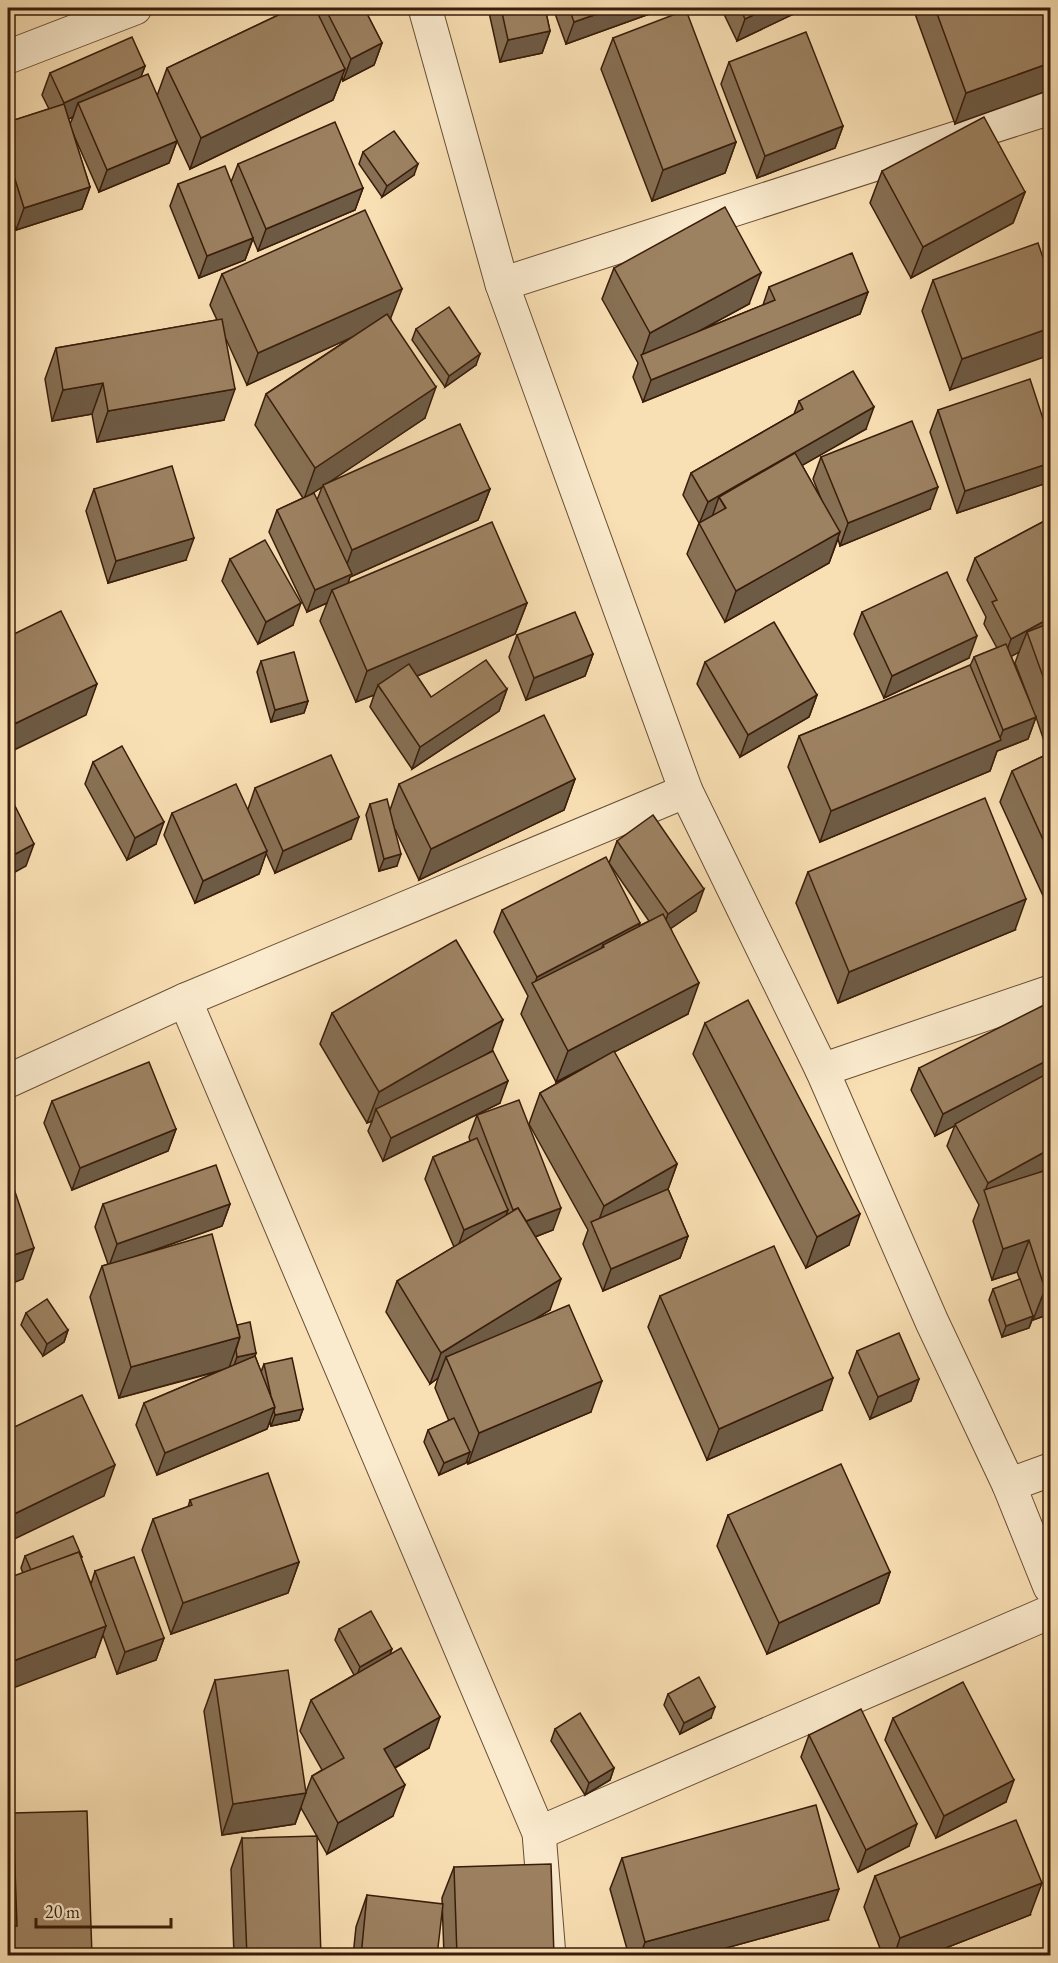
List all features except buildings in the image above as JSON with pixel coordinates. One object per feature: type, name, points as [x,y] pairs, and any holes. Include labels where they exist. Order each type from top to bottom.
[{"type":"street","points":[[8,57],[135,8]]},
{"type":"street","points":[[424,8],[502,284],[686,791],[822,1070],[932,1322],[1009,1485],[1050,1587]]},
{"type":"street","points":[[502,284],[1050,108]]},
{"type":"street","points":[[8,1081],[185,1000],[686,791]]},
{"type":"street","points":[[822,1070],[1050,992]]},
{"type":"street","points":[[185,1000],[539,1833],[549,1956]]},
{"type":"street","points":[[1009,1485],[1050,1470]]},
{"type":"street","points":[[539,1833],[1050,1612]]}]
